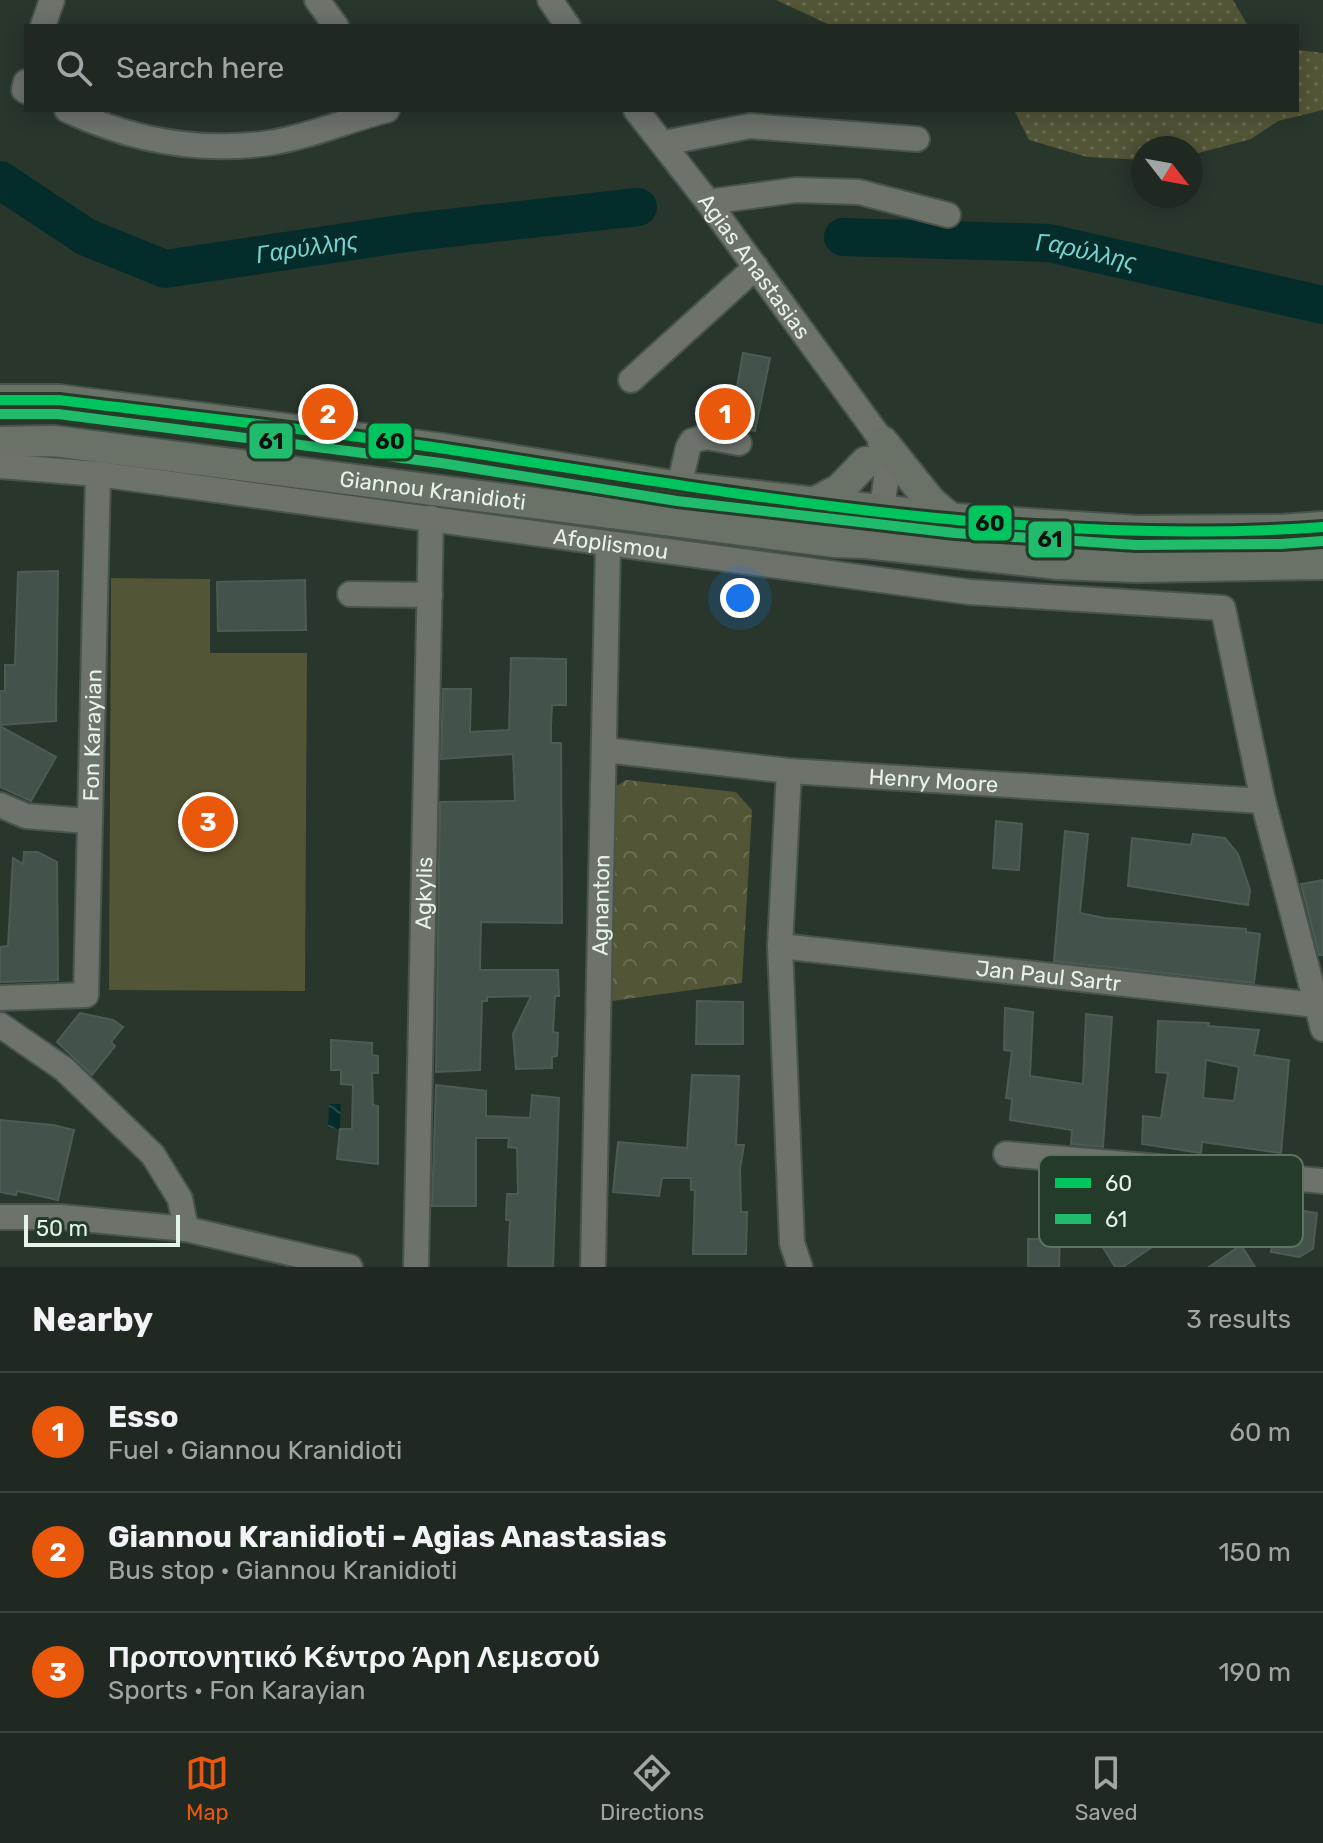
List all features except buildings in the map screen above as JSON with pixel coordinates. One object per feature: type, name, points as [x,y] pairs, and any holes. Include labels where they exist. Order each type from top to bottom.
[{"type":"main road","name":"Giannou Kranidioti","points":[[0,400],[90,403],[443,449],[679,487],[950,518],[1136,531],[1323,527]]},
{"type":"main road","name":"Giannou Kranidioti","points":[[0,461],[54,441],[821,540],[1090,565],[1217,567],[1323,564]]},
{"type":"main road","points":[[812,504],[840,489],[873,442],[950,518]]},
{"type":"street","points":[[44,24],[52,0]]},
{"type":"street","points":[[317,0],[335,24]]},
{"type":"street","points":[[550,0],[567,24]]},
{"type":"street","points":[[71,112],[131,135],[190,145],[269,143],[376,112]]},
{"type":"street","name":"Agias Anastasias","points":[[638,112],[756,267],[873,442]]},
{"type":"street","points":[[664,143],[750,126],[917,139]]},
{"type":"street","points":[[708,202],[796,190],[859,192],[948,215]]},
{"type":"street","points":[[631,380],[756,267]]},
{"type":"street","points":[[679,487],[692,441],[706,437],[739,443]]},
{"type":"street","points":[[866,543],[873,442]]},
{"type":"street","name":"Afoplismou","points":[[0,461],[969,592],[1223,608],[1263,801]]},
{"type":"street","name":"Fon Karayian","points":[[0,998],[86,995],[98,474]]},
{"type":"street","name":"Agkylis","points":[[416,1267],[431,518]]},
{"type":"street","name":"Agnanton","points":[[593,1267],[608,544]]},
{"type":"street","points":[[350,594],[430,595]]},
{"type":"street","name":"Henry Moore","points":[[605,750],[789,771],[1263,801]]},
{"type":"street","points":[[789,771],[780,946],[792,1243],[800,1267]]},
{"type":"street","points":[[1263,801],[1323,1029]]},
{"type":"street","points":[[0,805],[26,816],[88,821]]},
{"type":"street","name":"Jan Paul Sartr","points":[[780,946],[1317,1005]]},
{"type":"street","points":[[0,1025],[64,1069],[153,1155],[180,1199],[186,1229]]},
{"type":"street","points":[[1006,1154],[1039,1157]]},
{"type":"street","points":[[1303,1179],[1323,1181]]},
{"type":"street","points":[[0,1217],[61,1217],[186,1229],[350,1267]]},
{"type":"green space","points":[[776,0],[1233,0],[1247,24],[828,24]]},
{"type":"green space","points":[[1299,50],[1323,53],[1323,110],[1278,121],[1251,139],[1203,152],[1203,136],[1131,136],[1131,159],[1087,157],[1029,140],[1015,112],[1299,112]]},
{"type":"green space","points":[[111,578],[210,579],[210,653],[307,653],[305,991],[109,990]]},
{"type":"green space","points":[[626,780],[736,792],[752,810],[742,983],[605,1002],[607,792]]},
{"type":"water","points":[[329,1104],[341,1104],[340,1129],[328,1128]]},
{"type":"waterway","name":"Γαρύλλης","points":[[0,180],[86,237],[165,269],[413,232],[638,207]]},
{"type":"waterway","name":"Γαρύλλης","points":[[843,237],[1049,243],[1323,305]]},
{"type":"transit line","name":"60","points":[[0,400],[59,400],[301,429],[773,499],[993,523],[1104,530],[1214,531],[1323,527]]},
{"type":"transit line","name":"61","points":[[0,414],[58,414],[441,463],[677,501],[955,533],[1136,545],[1323,541]]},
{"type":"place","name":"Giannou Kranidioti - Agias Anastasias","points":[[328,414]]},
{"type":"place","name":"Esso","points":[[725,414]]},
{"type":"place","name":"Προπονητικό Κέντρο Άρη Λεμεσού","points":[[208,822]]}]
